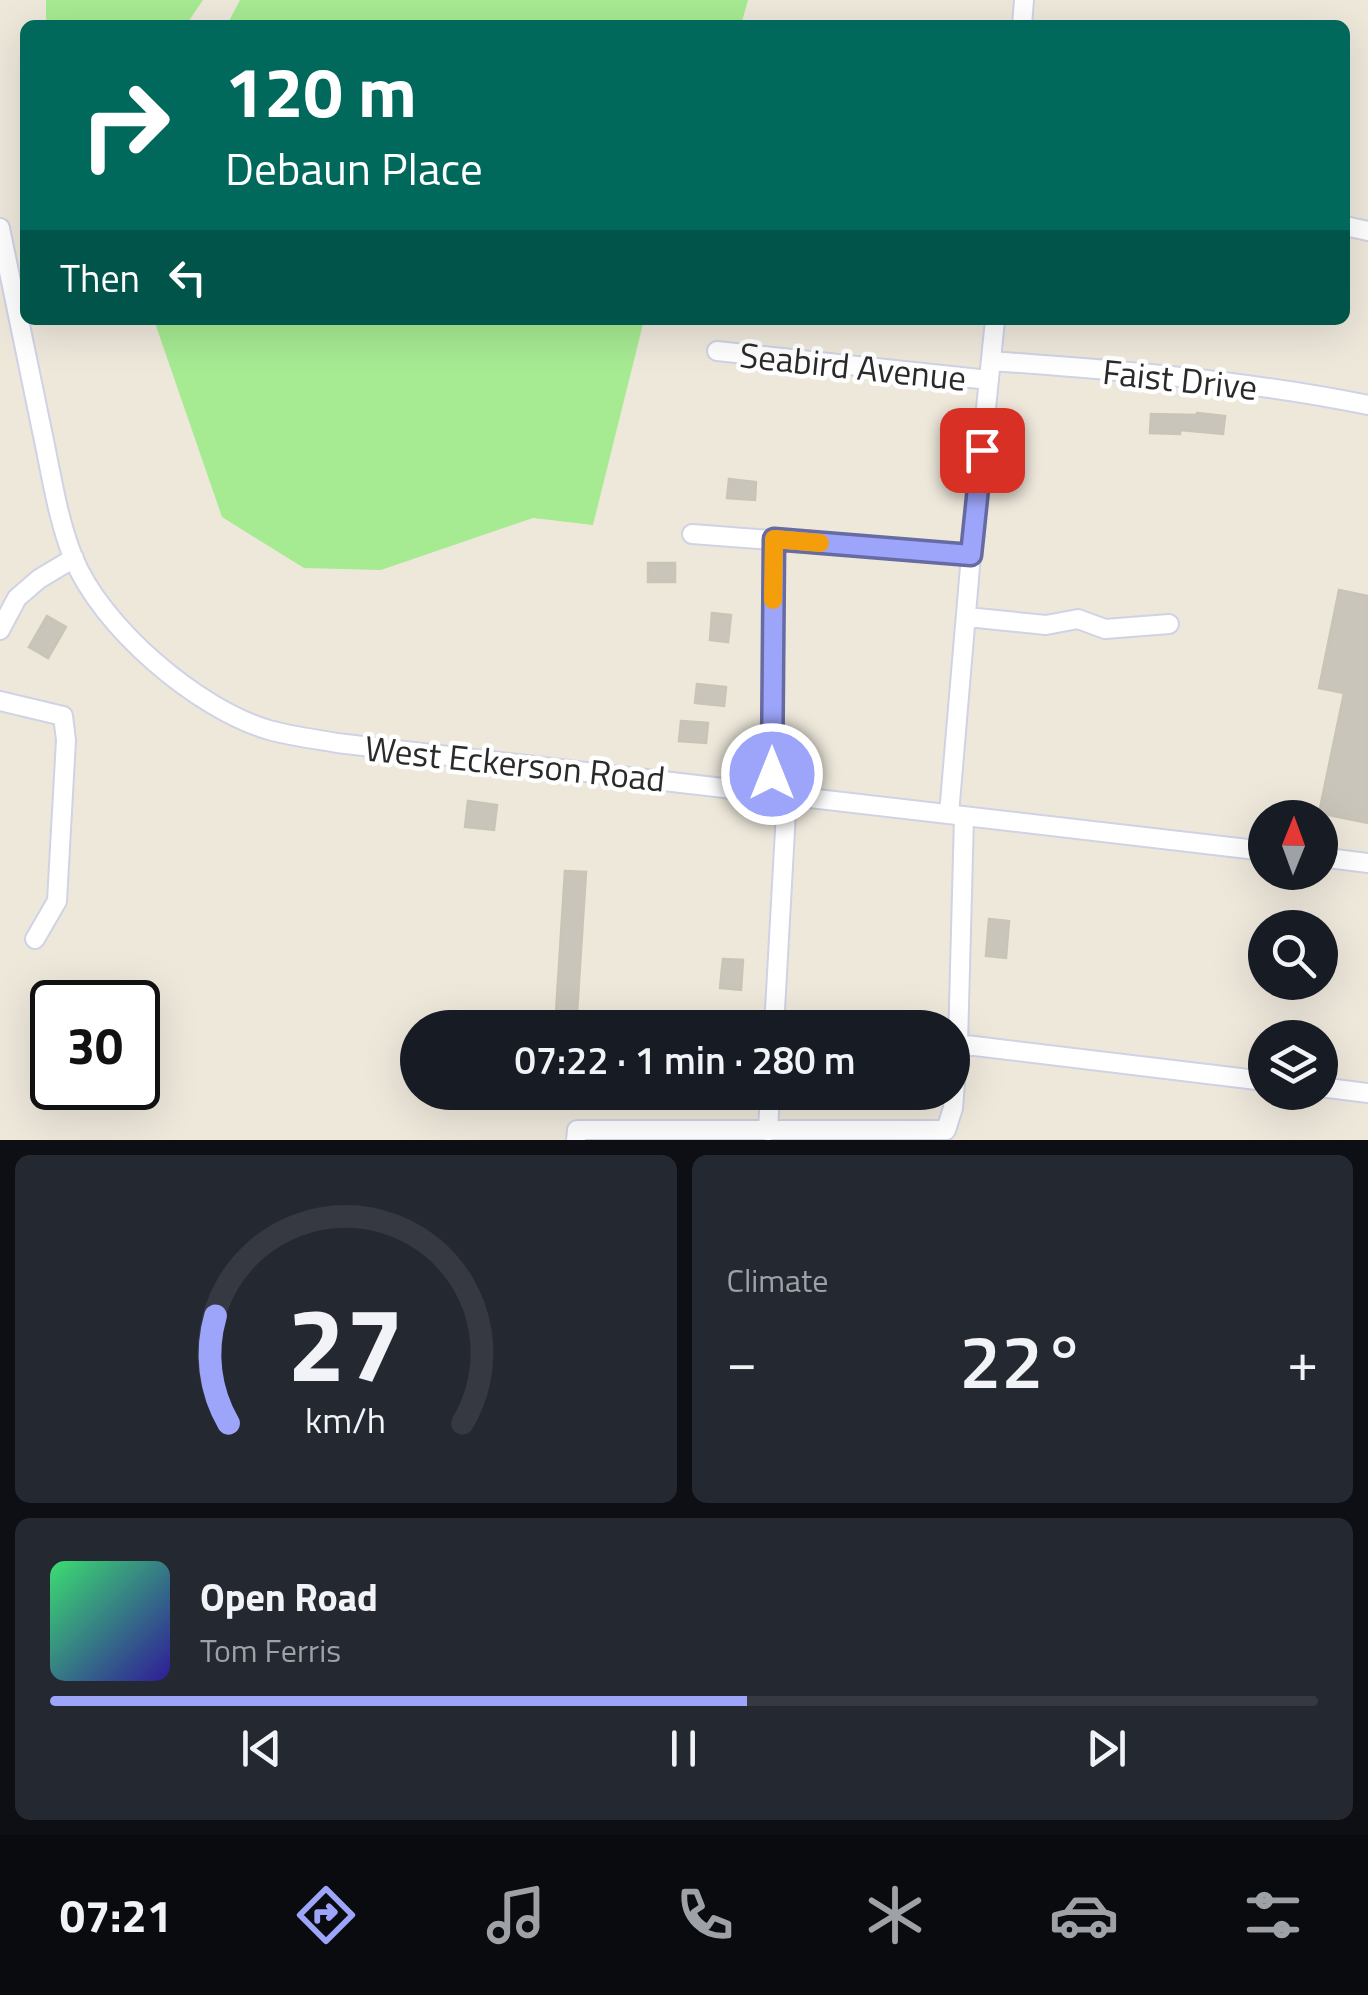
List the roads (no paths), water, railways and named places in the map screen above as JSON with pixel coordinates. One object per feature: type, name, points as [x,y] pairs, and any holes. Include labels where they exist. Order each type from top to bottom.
[{"type":"street","name":"West Eckerson Road","points":[[0,228],[54,490],[74,558],[104,610],[146,654],[189,690],[228,713],[268,730],[336,743],[1248,849]]},
{"type":"street","points":[[958,1010],[957,816],[967,617],[995,325]]},
{"type":"street","name":"Seabird Avenue","points":[[716,351],[990,371]]},
{"type":"street","name":"Faist Drive","points":[[990,371],[1065,366],[1296,391],[1368,405]]},
{"type":"street","points":[[692,534],[971,555]]},
{"type":"street","points":[[774,539],[779,793],[774,1010]]},
{"type":"street","points":[[0,630],[17,598],[74,558]]},
{"type":"street","points":[[967,617],[1046,626],[1078,619],[1105,628],[1169,624]]},
{"type":"street","points":[[0,701],[63,716],[66,740],[57,901],[35,939]]},
{"type":"street","points":[[1338,859],[1368,863]]},
{"type":"street","points":[[970,1045],[1248,1079]]},
{"type":"street","points":[[1338,1089],[1368,1093]]},
{"type":"street","points":[[768,1131],[769,1110]]},
{"type":"street","points":[[577,1135],[946,1130],[951,1110]]}]
